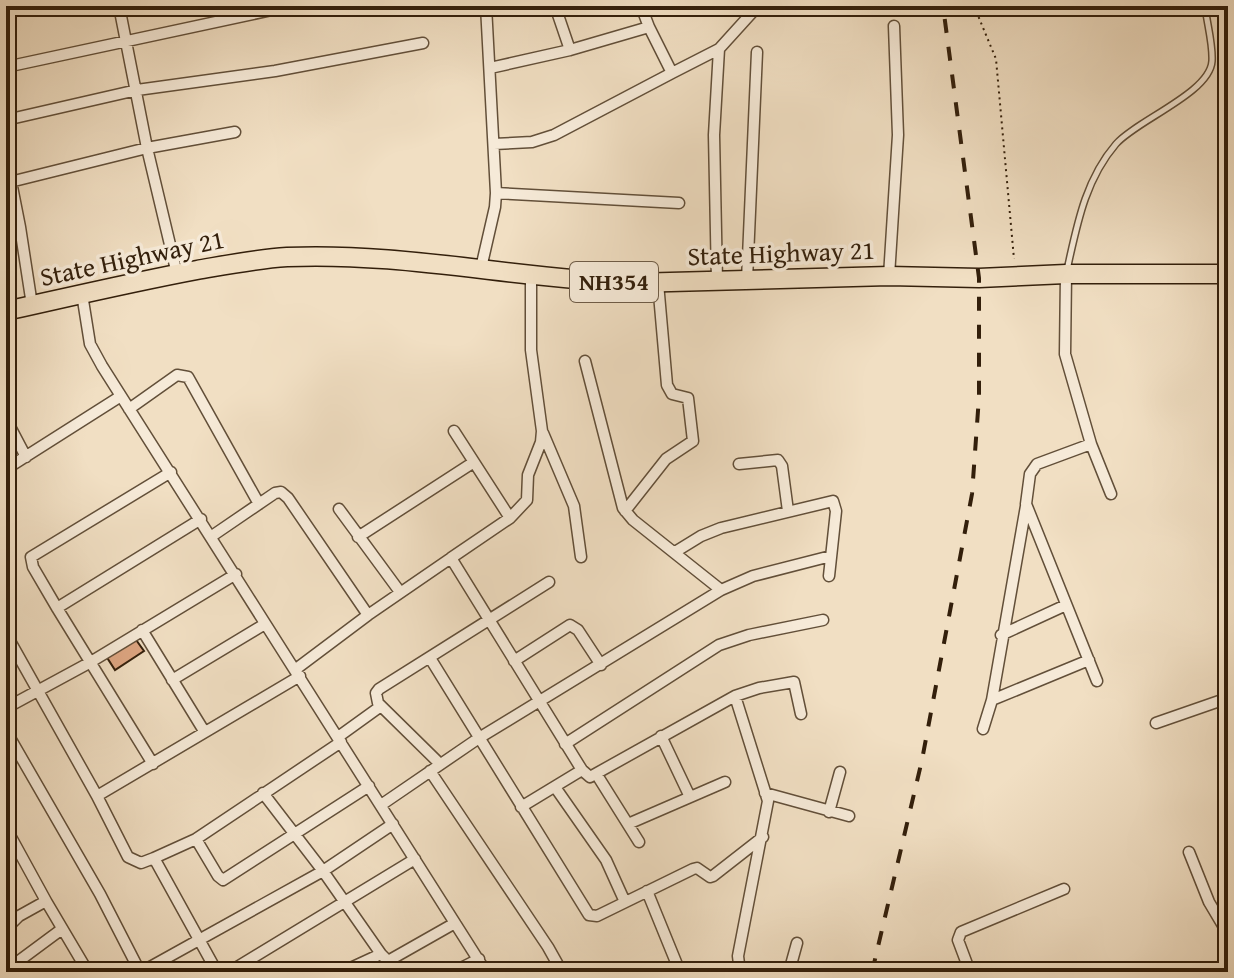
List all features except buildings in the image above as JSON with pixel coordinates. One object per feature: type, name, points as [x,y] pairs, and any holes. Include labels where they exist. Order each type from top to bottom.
[{"type":"highway","name":"State Highway 21","points":[[6,311],[177,274],[287,257],[346,257],[481,268],[590,282],[1228,274]]},
{"type":"street","points":[[119,6],[124,43],[177,274]]},
{"type":"street","points":[[6,67],[290,6]]},
{"type":"street","points":[[481,268],[496,193],[486,6]]},
{"type":"street","points":[[555,6],[570,50]]},
{"type":"street","points":[[641,6],[672,73]]},
{"type":"street","points":[[494,144],[532,142],[554,135],[719,49],[758,6]]},
{"type":"street","points":[[889,276],[898,135],[894,26]]},
{"type":"street","points":[[490,68],[570,50],[649,27]]},
{"type":"street","points":[[6,120],[137,90],[275,71],[423,43]]},
{"type":"street","points":[[717,281],[714,135],[719,49]]},
{"type":"street","points":[[747,280],[757,52]]},
{"type":"street","points":[[8,182],[147,148],[235,132]]},
{"type":"street","points":[[6,156],[8,182],[20,227],[32,305]]},
{"type":"street","points":[[496,193],[679,203]]},
{"type":"street","points":[[6,230],[20,227]]},
{"type":"street","points":[[1066,274],[1065,354],[1091,444],[1111,494]]},
{"type":"street","points":[[97,796],[298,672],[368,615],[510,518],[527,500],[528,475],[542,431],[531,350],[531,276]]},
{"type":"street","points":[[625,511],[666,459],[693,441],[688,398],[672,394],[667,385],[658,283]]},
{"type":"street","points":[[82,294],[90,344],[486,972]]},
{"type":"street","points":[[585,361],[625,511],[721,590]]},
{"type":"street","points":[[129,409],[177,375],[188,377],[259,504]]},
{"type":"street","points":[[6,469],[121,396]]},
{"type":"street","points":[[6,419],[26,457]]},
{"type":"street","points":[[454,431],[510,518]]},
{"type":"street","points":[[542,431],[574,506],[581,557]]},
{"type":"street","points":[[983,729],[992,700],[1030,474],[1037,464],[1091,444]]},
{"type":"street","points":[[739,464],[778,460],[782,466],[788,511]]},
{"type":"street","points":[[358,537],[474,462]]},
{"type":"street","points":[[153,764],[89,663],[33,567],[31,557],[171,472]]},
{"type":"street","points":[[212,536],[275,493],[284,494],[368,615]]},
{"type":"street","points":[[675,552],[721,528],[833,501],[836,511],[829,576]]},
{"type":"street","points":[[1026,504],[1097,681]]},
{"type":"street","points":[[339,509],[400,592]]},
{"type":"street","points":[[57,608],[201,519]]},
{"type":"street","points":[[381,805],[479,738],[721,590],[753,576],[831,556]]},
{"type":"street","points":[[451,558],[565,744],[590,777],[735,696],[791,681],[796,685],[801,714]]},
{"type":"street","points":[[6,708],[89,663],[236,574]]},
{"type":"street","points":[[440,764],[381,706],[376,698],[379,689],[549,582]]},
{"type":"street","points":[[1001,635],[1066,605]]},
{"type":"street","points":[[565,744],[719,645],[749,635],[823,620]]},
{"type":"street","points":[[172,680],[265,624]]},
{"type":"street","points":[[514,661],[570,625],[578,630],[601,665]]},
{"type":"street","points":[[142,630],[204,731]]},
{"type":"street","points":[[6,634],[128,857],[141,863],[196,839],[340,739],[381,706]]},
{"type":"street","points":[[430,658],[589,915],[597,916],[697,868],[713,876],[763,837]]},
{"type":"street","points":[[992,700],[1089,660]]},
{"type":"street","points":[[735,696],[765,793],[767,813],[738,956],[740,972]]},
{"type":"street","points":[[1156,723],[1228,698]]},
{"type":"street","points":[[6,731],[100,894],[139,970],[146,970],[201,941],[323,871],[393,824]]},
{"type":"street","points":[[661,736],[690,797]]},
{"type":"street","points":[[521,807],[582,770]]},
{"type":"street","points":[[430,771],[562,972]]},
{"type":"street","points":[[829,812],[840,772]]},
{"type":"street","points":[[597,775],[639,842]]},
{"type":"street","points":[[628,824],[725,782]]},
{"type":"street","points":[[196,839],[223,880],[369,786]]},
{"type":"street","points":[[555,787],[606,860],[625,902]]},
{"type":"street","points":[[263,793],[323,871],[393,972]]},
{"type":"street","points":[[765,793],[849,816]]},
{"type":"street","points":[[6,828],[87,972]]},
{"type":"street","points":[[1189,852],[1209,902],[1228,934]]},
{"type":"street","points":[[154,858],[217,972]]},
{"type":"street","points":[[229,972],[415,859]]},
{"type":"street","points":[[970,972],[958,940],[961,932],[1064,889]]},
{"type":"street","points":[[647,891],[680,972]]},
{"type":"street","points":[[7,923],[46,901]]},
{"type":"street","points":[[342,972],[384,958],[455,923]]},
{"type":"street","points":[[9,969],[62,929]]},
{"type":"street","points":[[789,972],[797,943]]},
{"type":"street","points":[[453,972],[479,959]]},
{"type":"street","points":[[1222,972],[1228,968]]},
{"type":"lane","points":[[1066,274],[1082,206],[1103,161],[1130,131],[1197,86],[1210,71],[1212,61],[1205,6]]},
{"type":"path","points":[[974,6],[996,59],[1016,277]]},
{"type":"railway","points":[[872,972],[922,760],[972,494],[979,397],[979,278],[943,6]]}]
